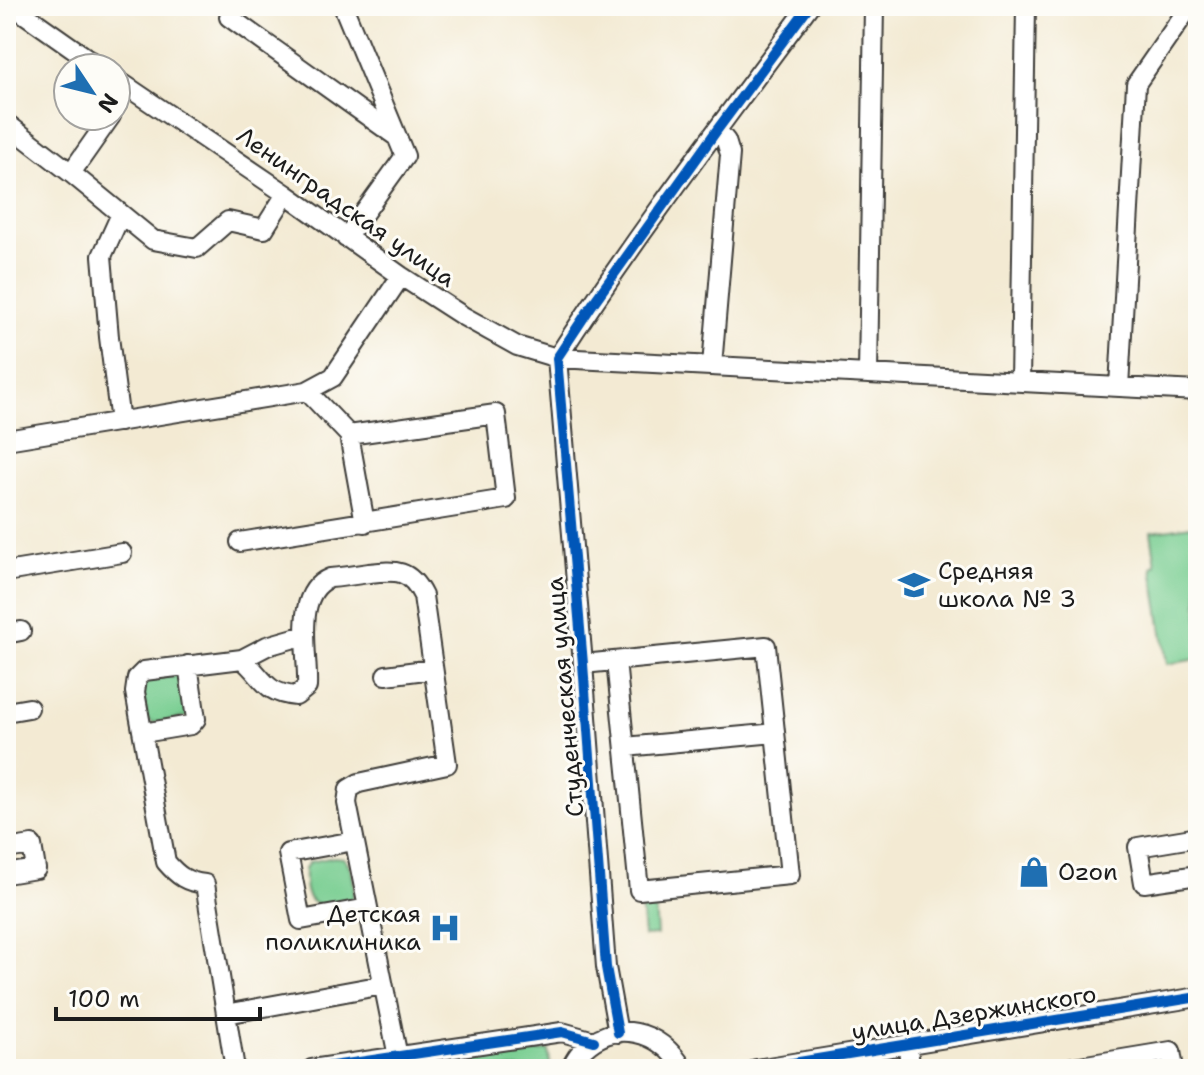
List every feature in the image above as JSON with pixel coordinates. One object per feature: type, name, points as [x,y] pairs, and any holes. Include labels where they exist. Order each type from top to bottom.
[{"type":"street","points":[[13,6],[78,52]]},
{"type":"street","points":[[343,6],[405,156],[346,238]]},
{"type":"street","points":[[557,358],[717,130],[809,6]]},
{"type":"street","points":[[868,374],[874,6]]},
{"type":"street","points":[[1020,382],[1026,6]]},
{"type":"street","points":[[1119,387],[1136,84],[1190,6]]},
{"type":"street","points":[[229,17],[397,137]]},
{"type":"street","name":"Ленинградская улица","points":[[132,90],[463,316],[517,346],[557,358],[1198,391]]},
{"type":"street","points":[[6,123],[153,240],[197,248],[228,221],[264,229],[286,194]]},
{"type":"street","points":[[712,366],[730,154],[726,141],[717,130]]},
{"type":"street","points":[[71,173],[100,132]]},
{"type":"street","points":[[120,422],[102,256],[121,214]]},
{"type":"street","points":[[6,440],[307,391],[333,377],[401,276]]},
{"type":"street","name":"Студенческая улица","points":[[557,358],[606,967],[618,1033]]},
{"type":"street","points":[[307,391],[349,435],[365,523]]},
{"type":"street","points":[[240,542],[506,499],[496,414],[349,435]]},
{"type":"street","points":[[6,572],[122,553]]},
{"type":"street","points":[[242,659],[272,690],[296,696],[307,687],[305,635],[309,600],[320,582],[393,570],[416,582],[423,596],[447,764],[359,783],[349,789],[347,803],[398,1057]]},
{"type":"street","points":[[235,1069],[205,884],[178,876],[166,862],[135,692],[137,678],[144,671],[242,659],[267,646],[305,635]]},
{"type":"street","points":[[583,664],[766,646],[790,875],[639,890],[616,661]]},
{"type":"street","points":[[143,733],[191,725],[196,719],[188,665]]},
{"type":"street","points":[[386,675],[433,669]]},
{"type":"street","points":[[6,712],[29,708]]},
{"type":"street","points":[[625,747],[775,733]]},
{"type":"street","points":[[1198,837],[1138,847],[1144,883],[1198,875]]},
{"type":"street","points":[[354,841],[288,853],[301,920],[368,908]]},
{"type":"street","points":[[6,849],[32,845],[36,869],[6,874]]},
{"type":"street","points":[[226,1014],[383,985]]},
{"type":"street","name":"улица Дзержинского","points":[[756,1069],[1198,997]]},
{"type":"street","points":[[312,1069],[562,1032],[594,1041]]},
{"type":"street","points":[[570,1069],[579,1053],[594,1041],[610,1034],[628,1032],[641,1033],[666,1046],[683,1069]]},
{"type":"street","points":[[907,1044],[911,1069]]},
{"type":"street","points":[[1062,1069],[1171,1051],[1174,1069]]},
{"type":"green space","points":[[1198,525],[1198,659],[1167,664],[1152,567],[1156,565],[1151,532]]},
{"type":"green space","points":[[180,675],[185,680],[191,710],[186,717],[153,723],[147,719],[142,685],[147,680]]},
{"type":"green space","points":[[344,858],[349,866],[353,897],[335,904],[314,903],[307,894],[305,868],[310,862]]},
{"type":"green space","points":[[655,903],[657,935],[644,936],[641,904]]},
{"type":"green space","points":[[549,1050],[550,1069],[415,1069]]},
{"type":"cycle path","points":[[618,1033],[606,967],[557,358],[717,130],[809,6]]},
{"type":"cycle path","points":[[756,1069],[1198,997]]},
{"type":"cycle path","points":[[312,1069],[562,1032],[594,1041]]},
{"type":"place","name":"Средняя школа № 3","points":[[914,585]]},
{"type":"place","name":"Ozon","points":[[1034,872]]},
{"type":"place","name":"Детская поликлиника","points":[[445,928]]}]
